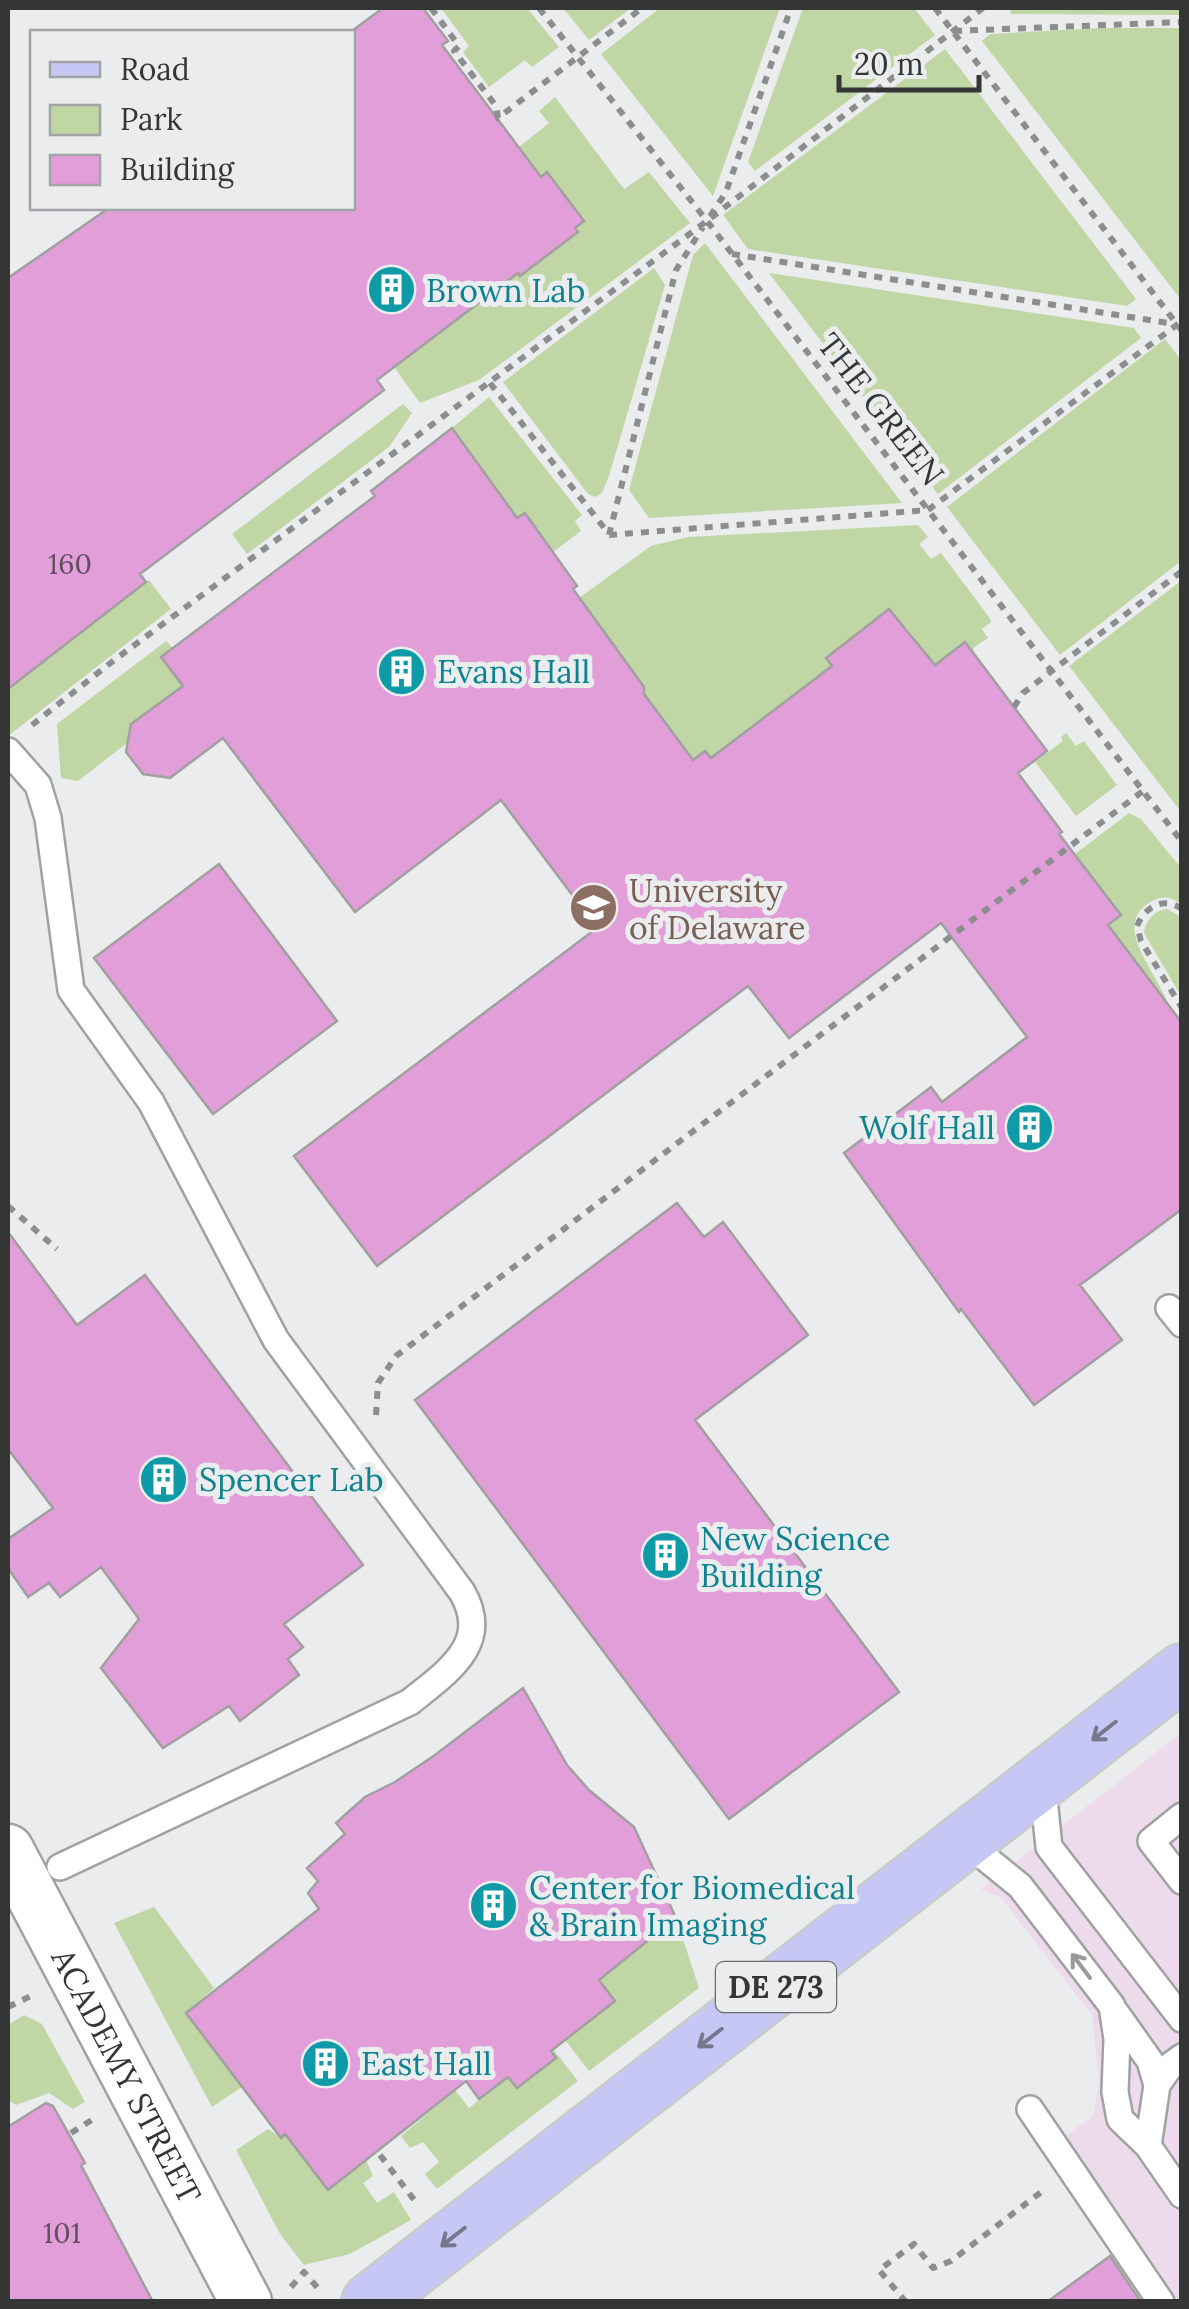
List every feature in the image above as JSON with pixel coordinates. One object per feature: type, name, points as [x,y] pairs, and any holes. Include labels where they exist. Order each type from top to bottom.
[{"type":"main road","name":"DE 273","points":[[370,2302],[1182,1672]]},
{"type":"street","name":"ACADEMY STREET","points":[[8,1850],[246,2302]]},
{"type":"lane","points":[[14,742],[38,785],[48,818],[71,990],[150,1102],[276,1340],[470,1607],[473,1629],[458,1663],[410,1702],[60,1867]]},
{"type":"lane","points":[[1042,1780],[1049,1847],[1182,2019]]},
{"type":"lane","points":[[1182,1816],[1151,1841],[1182,1881]]},
{"type":"lane","points":[[958,1845],[983,1856],[1020,1886],[1150,2061],[1157,2085],[1148,2146]]},
{"type":"lane","points":[[1112,2006],[1118,2039],[1114,2092],[1120,2119],[1148,2146],[1182,2195]]},
{"type":"lane","points":[[1157,2085],[1182,2057]]},
{"type":"lane","points":[[1030,2109],[1161,2302]]},
{"type":"path","points":[[431,8],[459,46],[454,51],[496,106],[498,118],[642,8]]},
{"type":"path","name":"THE GREEN","points":[[539,8],[1182,842]]},
{"type":"path","points":[[609,535],[676,270],[726,192],[790,8]]},
{"type":"path","points":[[935,8],[1180,321],[1182,332]]},
{"type":"path","points":[[14,742],[113,661],[707,221],[983,8]]},
{"type":"path","points":[[953,31],[1182,22]]},
{"type":"path","points":[[731,254],[1180,321]]},
{"type":"path","points":[[609,535],[928,510],[1180,321]]},
{"type":"path","points":[[490,383],[609,535]]},
{"type":"path","points":[[1014,707],[1023,693],[1182,572]]},
{"type":"path","points":[[359,1453],[377,1414],[378,1384],[396,1356],[1143,792]]},
{"type":"path","points":[[1182,909],[1173,903],[1160,903],[1144,913],[1137,926],[1141,941],[1182,1008]]},
{"type":"path","points":[[8,1206],[57,1249]]},
{"type":"path","points":[[8,2007],[34,1994]]},
{"type":"path","points":[[71,2133],[101,2115]]},
{"type":"path","points":[[380,2155],[422,2210]]},
{"type":"path","points":[[906,2302],[879,2270],[914,2244],[933,2268],[951,2261],[1057,2180]]},
{"type":"path","points":[[304,2272],[330,2302]]},
{"type":"shaded area","points":[[1181,1733],[1181,2301],[1173,2301],[1061,2139],[1093,2116],[1099,2082],[1092,2015],[1001,1898],[981,1889]]},
{"type":"green space","points":[[441,8],[527,8],[559,47],[532,67],[525,60],[489,87],[463,52],[469,46]]},
{"type":"green space","points":[[563,8],[631,8],[589,40]]},
{"type":"green space","points":[[660,8],[780,8],[713,196],[601,54]]},
{"type":"green space","points":[[803,8],[914,8],[935,35],[755,171],[748,162]]},
{"type":"green space","points":[[1010,8],[1181,8],[1182,15],[1011,14]]},
{"type":"green space","points":[[1181,28],[1181,300],[982,41],[990,34]]},
{"type":"green space","points":[[945,49],[1136,299],[1127,306],[748,249],[723,215]]},
{"type":"green space","points":[[555,97],[624,189],[649,172],[690,223],[479,380],[420,403],[394,367],[578,233],[575,228],[584,222],[548,172],[541,177],[519,147],[549,123],[539,111]]},
{"type":"green space","points":[[705,243],[902,503],[649,518],[629,490],[693,255]]},
{"type":"green space","points":[[654,268],[665,285],[609,476],[602,493],[595,497],[588,494],[503,382]]},
{"type":"green space","points":[[769,273],[1134,328],[1141,338],[938,494]]},
{"type":"green space","points":[[1165,339],[1181,360],[1181,561],[1060,655],[947,507]]},
{"type":"green space","points":[[489,397],[582,515],[575,521],[581,531],[553,552],[525,514],[517,518],[452,428]]},
{"type":"green space","points":[[403,404],[412,413],[389,447],[247,554],[232,534]]},
{"type":"green space","points":[[918,525],[928,537],[919,544],[931,559],[941,553],[989,617],[991,622],[982,629],[988,638],[973,648],[974,654],[965,643],[935,665],[888,609],[826,657],[832,666],[711,758],[704,751],[693,760],[579,598],[651,546],[688,537]]},
{"type":"green space","points":[[149,580],[171,609],[8,736],[8,689]]},
{"type":"green space","points":[[1181,581],[1181,812],[1069,666]]},
{"type":"green space","points":[[166,641],[173,648],[161,657],[197,704],[185,713],[153,708],[131,724],[127,743],[78,781],[61,778],[57,724]]},
{"type":"green space","points":[[1066,733],[1076,746],[1084,741],[1117,785],[1076,816],[1035,762],[1063,741],[1061,737]]},
{"type":"green space","points":[[1129,813],[1141,819],[1181,868],[1181,904],[1167,898],[1156,899],[1140,911],[1135,923],[1140,950],[1168,1005],[1108,925],[1120,915],[1075,854]]},
{"type":"green space","points":[[1167,909],[1181,917],[1181,996],[1144,933],[1151,917]]},
{"type":"green space","points":[[154,1907],[214,1988],[186,2013],[242,2087],[212,2107],[114,1923]]},
{"type":"green space","points":[[676,1918],[699,1988],[589,2071],[565,2040],[615,2001],[599,1979]]},
{"type":"green space","points":[[24,2015],[42,2024],[85,2102],[73,2109],[49,2093],[16,2105],[8,2100],[8,2025]]},
{"type":"green space","points":[[553,2049],[578,2081],[437,2189],[425,2174],[439,2162],[423,2142],[410,2148],[401,2136],[455,2090],[469,2108],[508,2077],[517,2087]]},
{"type":"green space","points":[[268,2129],[281,2138],[285,2134],[328,2189],[366,2160],[373,2176],[363,2183],[377,2203],[394,2192],[411,2220],[350,2254],[304,2265],[280,2234],[236,2150]]},
{"type":"building","name":"Brown Lab","points":[[383,8],[423,8],[448,41],[442,45],[541,177],[547,172],[584,221],[575,228],[578,232],[377,380],[384,390],[140,574],[146,582],[8,689],[8,278],[106,210],[355,210],[353,30]]},
{"type":"building","points":[[452,428],[517,518],[525,513],[577,586],[573,589],[644,687],[644,694],[693,760],[705,751],[711,758],[832,666],[826,658],[889,609],[935,665],[965,642],[1047,751],[1018,773],[1121,915],[1108,925],[1182,1023],[1182,1209],[1080,1285],[1122,1340],[1034,1405],[961,1309],[959,1312],[844,1153],[931,1087],[942,1102],[1027,1037],[941,923],[789,1038],[748,986],[377,1266],[294,1156],[597,928],[501,800],[355,912],[223,738],[170,778],[143,774],[126,752],[131,724],[183,686],[161,657],[375,496],[371,491]]},
{"type":"building","points":[[219,864],[337,1021],[213,1114],[94,958]]},
{"type":"building","name":"New Science Building","points":[[677,1203],[704,1237],[723,1222],[808,1335],[695,1420],[899,1692],[729,1819],[415,1400]]},
{"type":"building","name":"Spencer Lab","points":[[8,1232],[77,1325],[145,1275],[363,1565],[284,1624],[303,1647],[288,1659],[299,1675],[240,1721],[229,1706],[163,1748],[101,1668],[139,1619],[101,1567],[60,1597],[49,1583],[28,1597],[8,1568],[8,1539],[53,1508],[8,1449]]},
{"type":"building","name":"Center for Biomedical & Brain Imaging","points":[[523,1688],[567,1765],[589,1790],[634,1827],[676,1918],[599,1980],[615,2001],[551,2051],[556,2058],[517,2088],[508,2077],[479,2099],[466,2081],[328,2190],[285,2134],[281,2138],[186,2013],[319,1909],[308,1893],[318,1881],[307,1868],[345,1834],[336,1823],[365,1797],[435,1755]]},
{"type":"building","points":[[46,2103],[53,2106],[85,2163],[81,2165],[153,2302],[8,2302],[8,2127]]},
{"type":"building","points":[[1110,2256],[1141,2302],[1047,2302]]},
{"type":"place","name":"Brown Lab","points":[[391,290]]},
{"type":"place","name":"Evans Hall","points":[[402,671]]},
{"type":"place","name":"University of Delaware","points":[[594,908]]},
{"type":"place","name":"Wolf Hall","points":[[1030,1127]]},
{"type":"place","name":"Spencer Lab","points":[[164,1479]]},
{"type":"place","name":"New Science Building","points":[[665,1556]]},
{"type":"place","name":"Center for Biomedical & Brain Imaging","points":[[494,1905]]},
{"type":"place","name":"East Hall","points":[[326,2063]]}]
